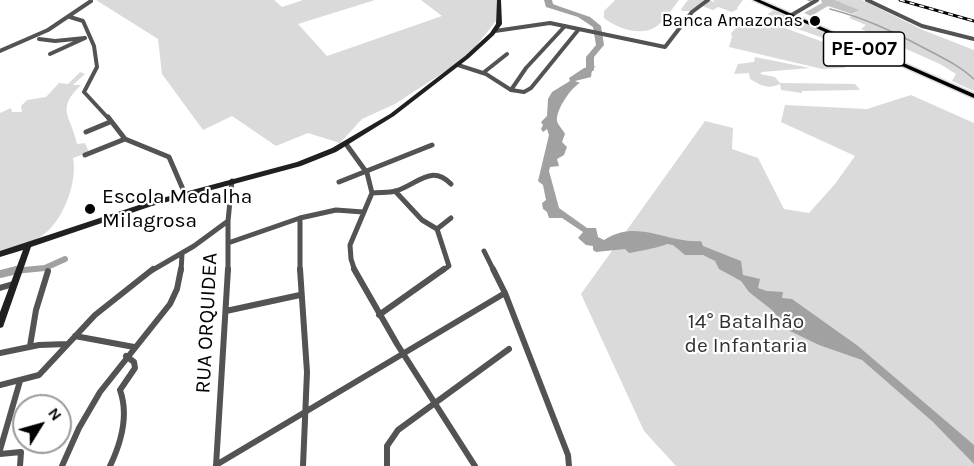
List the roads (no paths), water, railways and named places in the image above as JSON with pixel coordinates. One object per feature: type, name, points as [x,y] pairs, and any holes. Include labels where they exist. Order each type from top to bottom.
[{"type":"main road","name":"PE-007","points":[[756,0],[974,96]]},
{"type":"street","points":[[0,254],[185,194],[299,164],[346,144],[392,115],[458,64],[495,31],[500,19],[499,0]]},
{"type":"street","points":[[495,31],[544,23],[651,45],[667,45],[692,12],[708,0]]},
{"type":"street","points":[[806,0],[815,1]]},
{"type":"street","points":[[869,0],[922,26],[974,39]]},
{"type":"street","points":[[0,51],[32,40],[91,1]]},
{"type":"street","points":[[790,16],[815,1]]},
{"type":"street","points":[[70,17],[83,21],[98,66],[85,85],[84,93],[100,107],[124,139],[169,157],[176,168],[185,194]]},
{"type":"street","points":[[511,90],[526,68],[565,26]]},
{"type":"street","points":[[458,64],[483,73],[511,90],[524,92],[531,88],[579,29]]},
{"type":"street","points":[[32,40],[87,38]]},
{"type":"street","points":[[50,54],[87,38]]},
{"type":"street","points":[[483,73],[507,54]]},
{"type":"street","points":[[86,132],[110,122]]},
{"type":"street","points":[[85,155],[124,139]]},
{"type":"street","points":[[346,144],[367,171],[372,184],[372,193],[350,252],[357,273],[402,356],[476,466]]},
{"type":"street","points":[[339,182],[432,145]]},
{"type":"street","points":[[372,193],[395,191],[434,174],[442,175],[451,184]]},
{"type":"street","name":"RUA ORQUIDEA","points":[[216,465],[232,181]]},
{"type":"street","points":[[379,315],[442,273],[450,264],[437,229],[422,220],[395,191]]},
{"type":"street","points":[[228,243],[300,218],[336,210],[363,212]]},
{"type":"street","points":[[300,218],[300,295],[306,336],[303,466]]},
{"type":"street","points":[[437,229],[451,218]]},
{"type":"street","points":[[0,385],[39,375],[75,336],[130,286],[228,222]]},
{"type":"street","points":[[0,324],[3,306],[28,245]]},
{"type":"street","points":[[484,251],[505,293],[568,455],[569,466]]},
{"type":"street","points":[[62,466],[92,406],[126,356],[154,328],[168,308],[179,282],[182,254]]},
{"type":"street","points":[[30,346],[36,310],[48,271]]},
{"type":"street","points":[[0,288],[13,284]]},
{"type":"street","points":[[216,465],[505,293]]},
{"type":"street","points":[[226,311],[300,295]]},
{"type":"street","points":[[75,336],[134,347]]},
{"type":"street","points":[[0,353],[30,346],[67,344]]},
{"type":"street","points":[[387,466],[385,449],[387,442],[435,402],[509,349]]},
{"type":"street","points":[[110,466],[120,445],[125,403],[120,390],[135,368],[134,362],[126,356]]},
{"type":"street","points":[[20,381],[0,452],[21,452],[20,466]]},
{"type":"waterway","points":[[548,0],[549,5],[587,18],[597,26],[600,45],[590,57],[590,70],[579,77]]},
{"type":"waterway","points":[[830,9],[867,21],[902,37],[951,62],[974,79]]},
{"type":"waterway","points":[[14,271],[45,268],[65,259]]},
{"type":"waterway","points":[[0,274],[21,269]]},
{"type":"railway","points":[[900,0],[974,21]]},
{"type":"place","name":"Banca Amazonas","points":[[815,21]]},
{"type":"place","name":"Escola Medalha Milagrosa","points":[[90,209]]},
{"type":"park label","name":"14° Batalhão de Infantaria","points":[[746,334]]}]
